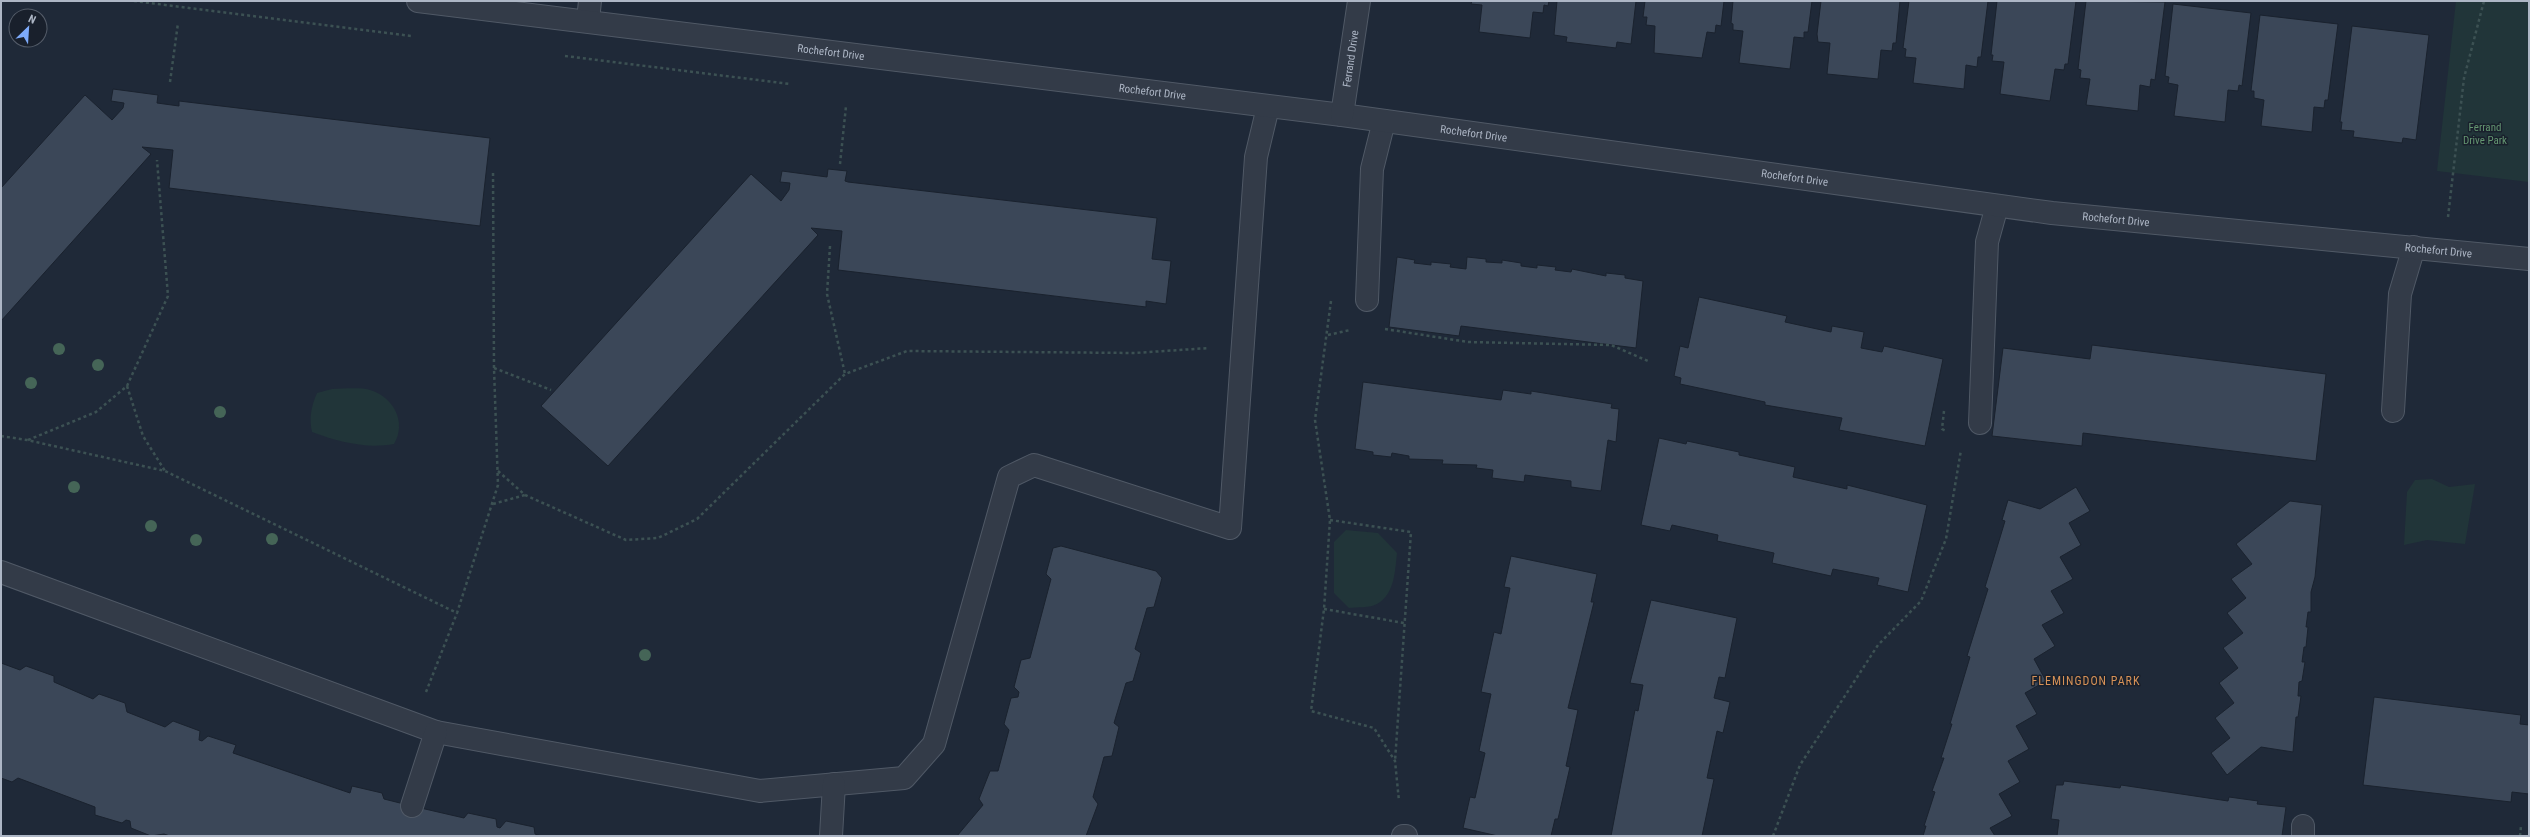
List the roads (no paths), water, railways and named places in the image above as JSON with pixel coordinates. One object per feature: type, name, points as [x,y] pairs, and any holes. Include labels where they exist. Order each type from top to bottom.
[{"type":"street","name":"Rochefort Drive","points":[[418,1],[589,11],[1268,107],[1342,115],[2052,213],[2529,259]]},
{"type":"street","name":"Ferrand Drive","points":[[1342,115],[1359,1]]},
{"type":"street","points":[[1,572],[436,732],[760,791],[904,778],[934,744],[1009,477],[1034,465],[1230,528],[1256,157],[1268,107]]},
{"type":"street","points":[[1367,300],[1372,170],[1384,121]]},
{"type":"street","points":[[1980,423],[1987,242],[1997,206]]},
{"type":"street","points":[[2393,411],[2400,294],[2414,247]]},
{"type":"street","points":[[412,806],[436,732]]},
{"type":"street","points":[[831,836],[834,784]]},
{"type":"district","name":"FLEMINGDON PARK","points":[[2086,681]]},
{"type":"park label","name":"Ferrand Drive Park","points":[[2485,133]]}]
